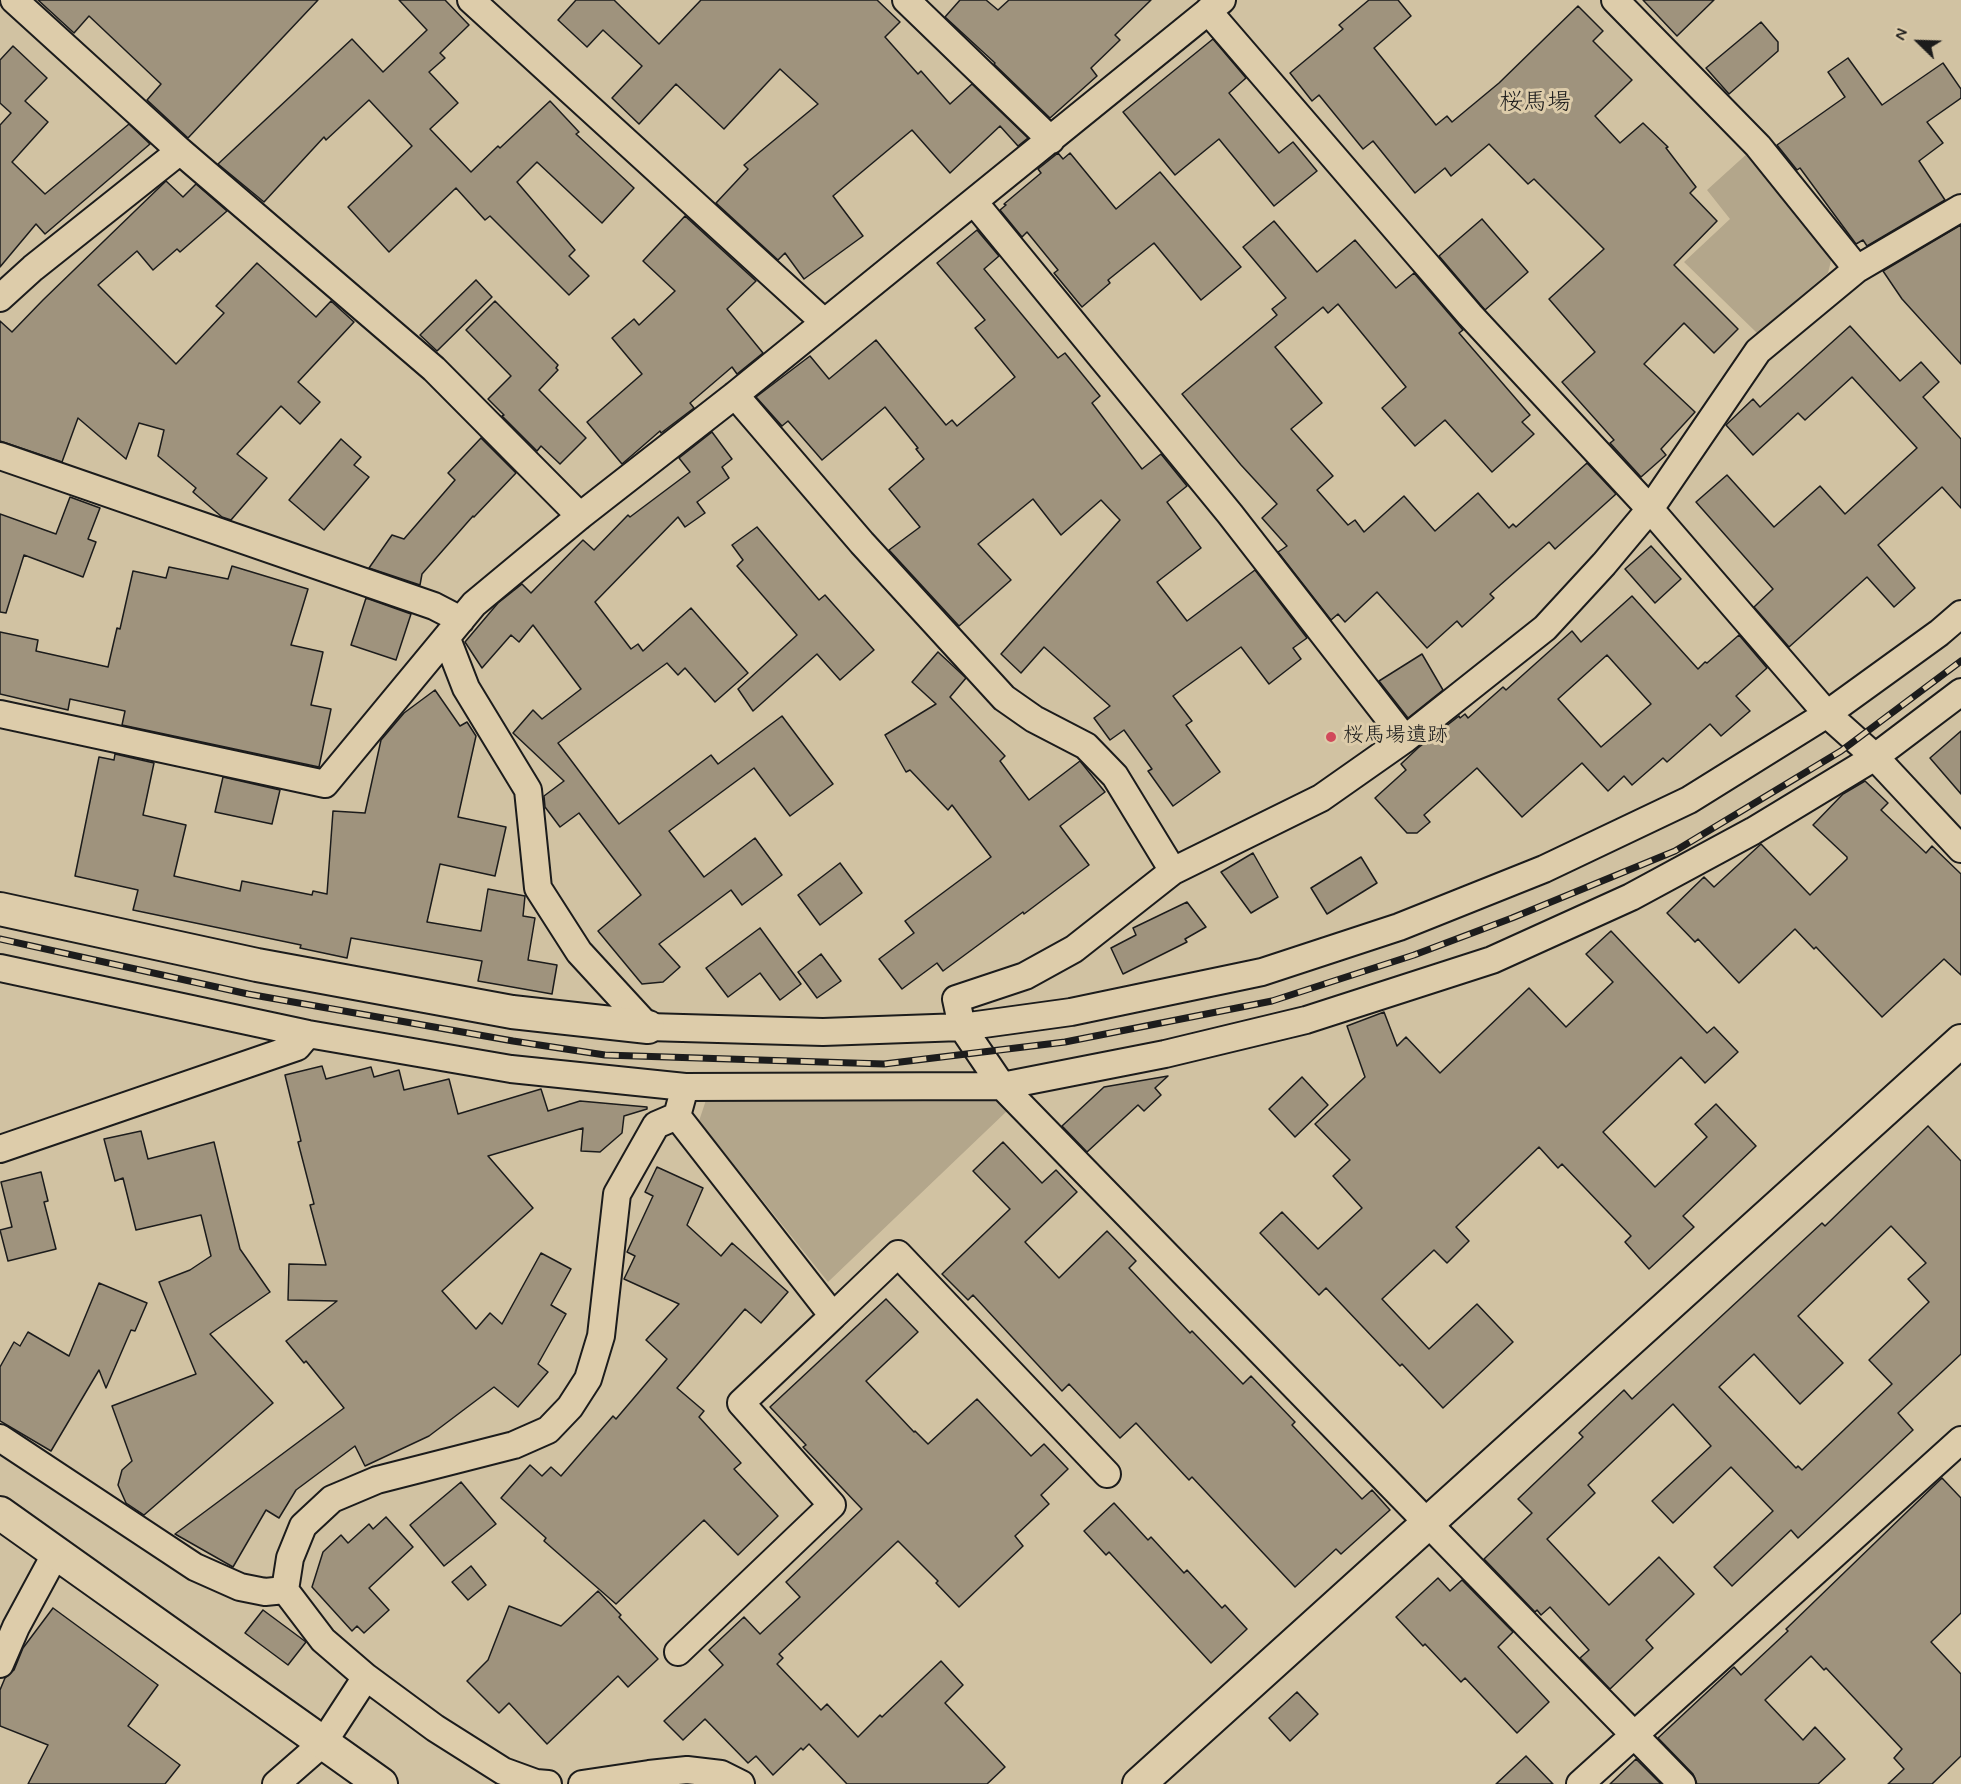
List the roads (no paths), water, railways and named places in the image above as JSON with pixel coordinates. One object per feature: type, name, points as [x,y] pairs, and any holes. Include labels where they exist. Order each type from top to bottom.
[{"type":"street","points":[[14,0],[180,151],[434,369],[580,516]]},
{"type":"street","points":[[471,0],[824,322]]},
{"type":"street","points":[[906,0],[1050,140]]},
{"type":"street","points":[[1615,0],[1758,146],[1857,269]]},
{"type":"street","points":[[0,714],[325,784],[474,604],[580,516],[735,395],[1215,6],[1470,315],[1650,509],[1827,714],[1875,757],[1961,849]]},
{"type":"street","points":[[0,298],[33,268],[180,151]]},
{"type":"street","points":[[975,202],[1230,514],[1405,739]]},
{"type":"street","points":[[1682,1784],[1002,1086],[962,1027],[956,999],[1024,976],[1074,949],[1173,871],[1321,798],[1405,739],[1545,628],[1604,564],[1650,509],[1758,351],[1857,269],[1961,208]]},
{"type":"street","points":[[735,395],[862,543],[1004,698],[1034,719],[1086,746],[1115,776],[1173,871]]},
{"type":"street","points":[[0,456],[434,606],[454,629],[466,688],[528,790],[537,888],[579,952],[648,1027]]},
{"type":"street","points":[[0,909],[257,965],[512,1011],[648,1027],[823,1032],[962,1027],[1071,1012],[1262,972],[1399,927],[1544,869],[1689,800],[1827,714],[1939,633],[1961,614]]},
{"type":"street","points":[[0,968],[309,1034],[511,1069],[685,1087],[1002,1086],[1165,1054],[1306,1020],[1492,960],[1631,897],[1753,831],[1875,757],[1961,692]]},
{"type":"street","points":[[0,1149],[297,1047],[309,1034]]},
{"type":"street","points":[[1139,1784],[1961,1041]]},
{"type":"street","points":[[677,1116],[685,1087]]},
{"type":"street","points":[[677,1116],[832,1316]]},
{"type":"street","points":[[548,1784],[536,1783],[503,1771],[435,1728],[366,1677],[323,1640],[285,1590],[290,1558],[303,1526],[332,1499],[377,1480],[514,1445],[548,1430],[570,1407],[588,1379],[601,1336],[617,1194],[656,1125],[677,1116]]},
{"type":"street","points":[[678,1652],[832,1505],[741,1403],[898,1254],[1107,1474]]},
{"type":"street","points":[[0,1438],[195,1567],[240,1587],[265,1592],[285,1590]]},
{"type":"street","points":[[1580,1784],[1957,1452]]},
{"type":"street","points":[[0,1512],[381,1784]]},
{"type":"street","points":[[0,1664],[16,1627],[56,1553]]},
{"type":"street","points":[[276,1784],[323,1743],[366,1677]]},
{"type":"street","points":[[582,1784],[687,1770],[721,1774],[741,1784]]},
{"type":"railway","points":[[0,939],[248,994],[605,1055],[884,1064],[1065,1042],[1272,1001],[1414,955],[1512,918],[1675,851],[1841,751],[1961,661]]},
{"type":"place","name":"桜馬場遺跡","points":[[1331,737]]},
{"type":"district","name":"桜馬場","points":[[1535,104]]}]
